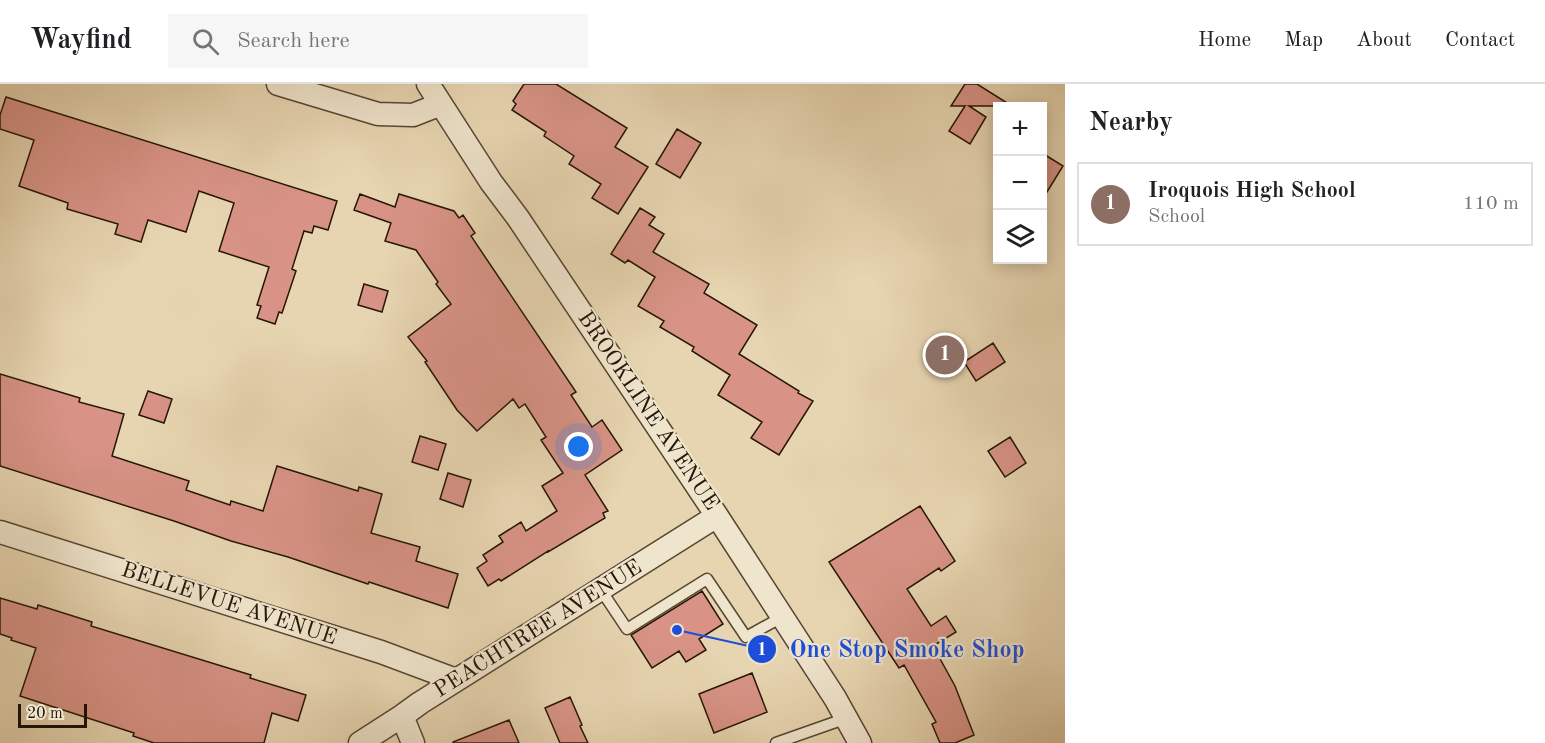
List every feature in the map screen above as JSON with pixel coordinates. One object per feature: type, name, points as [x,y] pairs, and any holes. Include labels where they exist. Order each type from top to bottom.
[{"type":"street","points":[[278,84],[378,114],[413,115],[441,104]]},
{"type":"street","name":"BROOKLINE AVENUE","points":[[428,84],[491,182],[518,218],[717,516],[835,698],[860,743]]},
{"type":"street","name":"PEACHTREE AVENUE","points":[[360,743],[717,516]]},
{"type":"street","name":"BELLEVUE AVENUE","points":[[0,532],[381,652],[456,680]]},
{"type":"street","points":[[402,716],[413,743]]},
{"type":"lane","points":[[601,590],[627,629],[707,579],[746,637],[782,617]]},
{"type":"lane","points":[[776,743],[847,718]]},
{"type":"building","points":[[524,84],[556,84],[627,128],[615,147],[648,167],[618,214],[592,198],[601,184],[569,164],[574,156],[544,136],[546,132],[512,110],[516,104],[513,101]]},
{"type":"building","points":[[965,84],[977,84],[1006,102],[993,102],[993,106],[969,106],[986,117],[970,144],[949,131],[965,106],[951,106]]},
{"type":"building","points":[[6,97],[337,201],[328,230],[314,226],[312,233],[304,231],[292,269],[296,271],[282,313],[279,312],[275,324],[257,318],[261,306],[257,305],[269,267],[219,251],[234,203],[199,191],[186,232],[148,220],[141,242],[115,234],[118,224],[67,209],[68,203],[19,186],[34,140],[0,129],[0,115]]},
{"type":"building","points":[[677,129],[701,143],[680,178],[656,164]]},
{"type":"building","points":[[1047,156],[1063,166],[1047,192]]},
{"type":"building","points":[[360,194],[395,207],[399,194],[454,211],[459,218],[463,215],[475,233],[471,236],[576,392],[571,395],[592,427],[602,420],[622,450],[585,475],[608,511],[603,513],[605,518],[501,581],[499,579],[488,586],[477,568],[487,561],[483,555],[503,542],[499,536],[521,522],[526,531],[557,511],[542,486],[563,473],[541,440],[546,437],[525,404],[519,408],[513,399],[477,431],[457,410],[425,362],[427,361],[408,337],[451,304],[416,250],[385,241],[391,223],[354,210]]},
{"type":"building","points":[[640,208],[655,217],[649,225],[664,234],[653,252],[709,284],[704,293],[757,325],[739,354],[813,401],[779,455],[751,438],[762,422],[718,395],[730,375],[692,351],[694,347],[660,327],[664,321],[638,306],[655,277],[628,260],[625,263],[611,254]]},
{"type":"building","points":[[364,284],[388,291],[382,312],[358,305]]},
{"type":"building","points":[[993,343],[1005,362],[976,381],[964,362]]},
{"type":"building","points":[[0,374],[80,398],[79,402],[124,414],[112,456],[189,481],[186,490],[230,505],[231,501],[263,511],[277,466],[358,491],[359,487],[382,494],[371,533],[420,547],[416,561],[458,574],[448,608],[0,466]]},
{"type":"building","points":[[148,391],[172,399],[164,423],[139,415]]},
{"type":"building","points":[[420,436],[446,444],[438,470],[412,462]]},
{"type":"building","points":[[1010,437],[1026,463],[1005,477],[988,451]]},
{"type":"building","points":[[448,473],[471,480],[463,507],[440,499]]},
{"type":"building","points":[[920,506],[955,561],[941,571],[939,568],[907,589],[931,626],[946,616],[956,632],[933,646],[955,686],[974,735],[955,743],[940,743],[932,724],[936,722],[904,665],[899,668],[829,562]]},
{"type":"building","points":[[702,591],[723,624],[699,639],[706,650],[686,662],[679,651],[652,668],[631,635]]},
{"type":"building","points":[[0,598],[37,609],[38,605],[92,622],[91,626],[251,675],[250,678],[306,695],[298,721],[272,713],[264,743],[154,743],[133,736],[134,733],[20,696],[36,648],[0,634]]},
{"type":"building","points":[[752,673],[767,712],[714,733],[699,694]]},
{"type":"building","points":[[570,697],[588,743],[560,743],[545,708]]},
{"type":"building","points":[[509,720],[519,743],[453,743],[453,742]]},
{"type":"place","name":"Iroquois High School","points":[[945,355]]},
{"type":"place","name":"One Stop Smoke Shop","points":[[677,630]]}]
